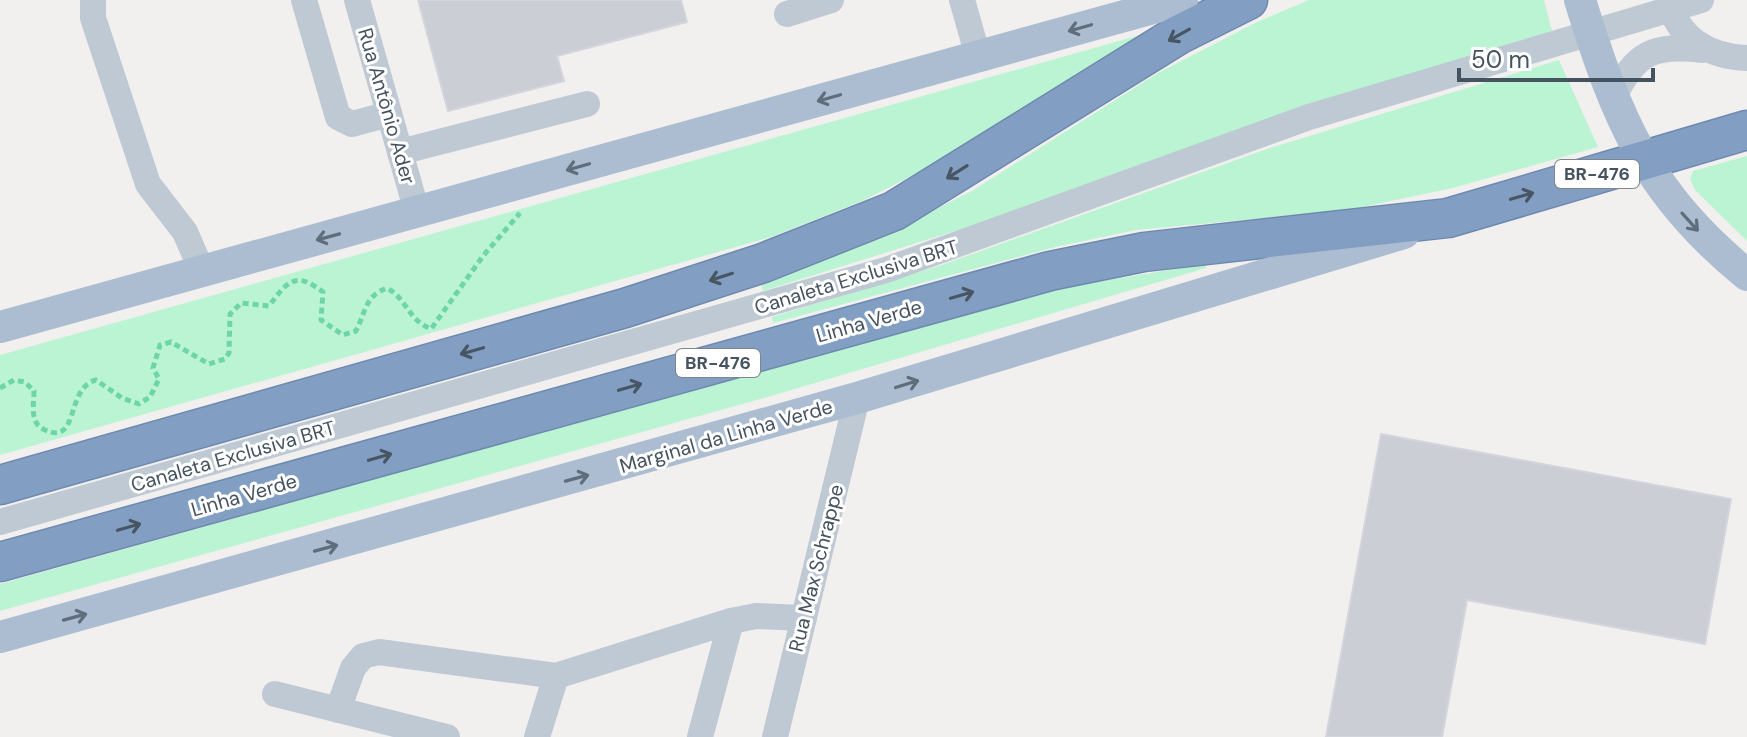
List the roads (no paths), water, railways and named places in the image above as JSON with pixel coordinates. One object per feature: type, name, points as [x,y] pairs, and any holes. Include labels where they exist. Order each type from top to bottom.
[{"type":"highway","points":[[0,485],[625,308],[763,263],[894,211],[1178,35],[1248,0]]},
{"type":"highway","name":"Linha Verde","points":[[0,562],[1050,271],[1144,252],[1448,218],[1747,130]]},
{"type":"main road","points":[[0,327],[1182,0]]},
{"type":"main road","points":[[1580,0],[1613,98],[1642,161],[1697,230],[1747,275]]},
{"type":"main road","name":"Marginal da Linha Verde","points":[[0,637],[857,398],[1318,262],[1448,218]]},
{"type":"street","points":[[93,0],[93,18],[148,184],[185,232],[202,271]]},
{"type":"street","points":[[304,0],[338,117],[352,124],[389,114]]},
{"type":"street","name":"Rua Antônio Ader","points":[[357,0],[417,212]]},
{"type":"street","points":[[787,14],[831,0]]},
{"type":"street","points":[[962,0],[978,56]]},
{"type":"street","name":"Canaleta Exclusiva BRT","points":[[0,522],[886,270],[1309,117],[1590,33],[1670,4],[1701,0]]},
{"type":"street","points":[[1670,4],[1703,50]]},
{"type":"street","points":[[1613,98],[1625,73],[1639,58],[1657,49],[1703,50],[1723,57],[1747,58]]},
{"type":"street","points":[[400,152],[587,104]]},
{"type":"street","name":"Rua Max Schrappe","points":[[775,737],[857,398]]},
{"type":"street","points":[[338,710],[353,668],[363,656],[379,652],[556,676],[731,621],[756,616],[804,618]]},
{"type":"street","points":[[700,737],[731,621]]},
{"type":"street","points":[[537,737],[556,676]]},
{"type":"street","points":[[275,694],[447,737]]}]
